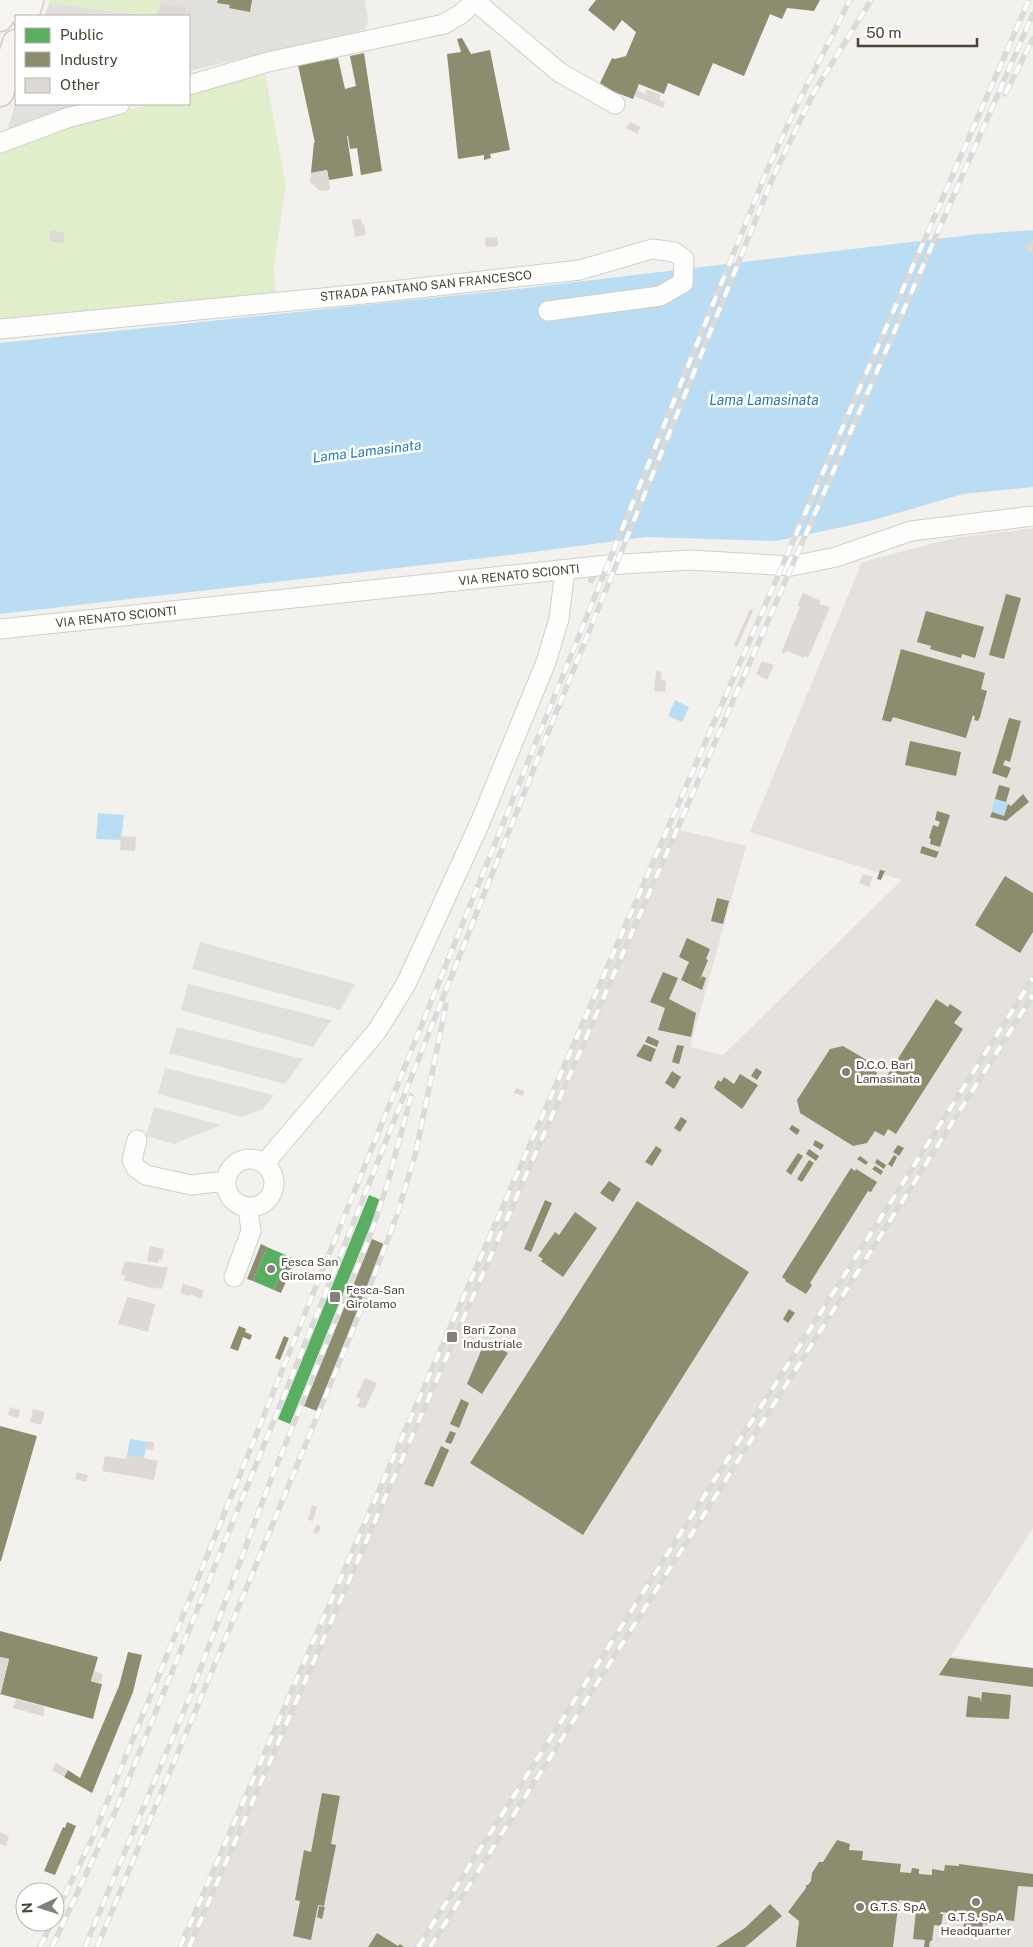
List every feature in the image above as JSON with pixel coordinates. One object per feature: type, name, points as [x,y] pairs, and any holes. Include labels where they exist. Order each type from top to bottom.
[{"type":"main road","points":[[0,18],[6,0]]},
{"type":"main road","points":[[25,15],[30,0]]},
{"type":"main road","points":[[0,93],[15,46]]},
{"type":"street","points":[[190,85],[268,62],[444,24],[461,14],[475,1],[559,72],[615,104]]},
{"type":"street","points":[[0,143],[68,118],[116,105]]},
{"type":"street","name":"STRADA PANTANO SAN FRANCESCO","points":[[0,329],[384,292],[580,270],[652,249],[674,252],[684,259],[683,283],[660,296],[548,311]]},
{"type":"street","name":"VIA RENATO SCIONTI","points":[[0,629],[565,570],[690,560],[792,566],[836,557],[911,531],[1033,516]]},
{"type":"street","points":[[264,1164],[377,1031],[406,984],[479,825],[546,662],[559,619],[565,570]]},
{"type":"street","points":[[137,1140],[132,1160],[136,1168],[146,1175],[191,1185],[226,1180]]},
{"type":"street","points":[[248,1159],[264,1164],[270,1170],[273,1178],[272,1193],[262,1204],[248,1208],[234,1202],[229,1196],[226,1180],[228,1172],[240,1161],[248,1159]]},
{"type":"street","points":[[234,1277],[252,1231],[248,1208]]},
{"type":"shaded area","points":[[161,0],[365,0],[368,21],[365,30],[190,71],[190,15],[156,15]]},
{"type":"shaded area","points":[[49,3],[143,15],[45,15]]},
{"type":"shaded area","points":[[15,105],[85,105],[7,130]]},
{"type":"shaded area","points":[[1033,528],[1033,1528],[951,1656],[1033,1668],[1033,1947],[178,1947],[667,827],[746,846],[690,1047],[723,1055],[902,880],[750,832],[862,562],[954,538]]},
{"type":"shaded area","points":[[200,942],[355,984],[340,1010],[192,969]]},
{"type":"shaded area","points":[[188,984],[331,1020],[313,1047],[181,1010]]},
{"type":"shaded area","points":[[177,1027],[303,1059],[285,1084],[169,1053]]},
{"type":"shaded area","points":[[165,1068],[274,1095],[263,1109],[242,1117],[158,1094]]},
{"type":"shaded area","points":[[154,1107],[221,1125],[174,1144],[146,1136]]},
{"type":"green space","points":[[50,0],[161,0],[156,15],[49,3]]},
{"type":"green space","points":[[265,73],[286,185],[274,265],[275,295],[0,325],[0,150],[67,126],[146,105],[190,105],[190,93]]},
{"type":"water","name":"Lama Lamasinata","points":[[1033,230],[1033,487],[963,494],[870,521],[776,541],[646,537],[510,555],[0,614],[0,343],[526,288],[978,234]]},
{"type":"water","points":[[675,700],[689,707],[682,722],[668,716]]},
{"type":"water","points":[[995,799],[1008,803],[1004,816],[991,812]]},
{"type":"water","points":[[98,813],[124,815],[121,840],[96,839]]},
{"type":"water","points":[[130,1439],[147,1442],[144,1458],[127,1455]]},
{"type":"building: Public","points":[[369,1195],[381,1200],[290,1424],[278,1419]]},
{"type":"building: Public","name":"Fesca San Girolamo","points":[[267,1247],[288,1256],[274,1290],[253,1281]]},
{"type":"building: Industry","points":[[218,0],[252,0],[250,12],[229,8],[230,5],[217,3]]},
{"type":"building: Industry","points":[[596,0],[820,0],[814,11],[787,8],[782,19],[770,14],[744,76],[713,63],[699,96],[668,83],[664,94],[639,84],[633,99],[612,91],[600,83],[612,58],[626,56],[636,32],[622,20],[614,31],[588,10]]},
{"type":"building: Industry","points":[[462,38],[471,54],[490,50],[510,150],[490,154],[491,158],[484,160],[484,155],[458,159],[447,54],[461,52],[457,39]]},
{"type":"building: Industry","points":[[364,53],[382,171],[361,175],[357,148],[350,149],[347,136],[353,176],[329,180],[327,170],[311,173],[315,143],[298,65],[338,58],[345,89],[356,86],[350,56]]},
{"type":"building: Industry","points":[[1006,594],[1021,598],[1004,659],[989,655]]},
{"type":"building: Industry","points":[[926,611],[984,627],[975,658],[962,654],[961,658],[930,649],[931,646],[917,642]]},
{"type":"building: Industry","points":[[901,649],[985,673],[981,689],[987,691],[980,717],[978,721],[974,720],[975,717],[973,715],[966,738],[893,717],[891,722],[882,720]]},
{"type":"building: Industry","points":[[1009,718],[1021,721],[1010,762],[1005,760],[1003,765],[1011,768],[1007,778],[992,773]]},
{"type":"building: Industry","points":[[910,741],[961,752],[956,776],[905,765]]},
{"type":"building: Industry","points":[[999,785],[1010,788],[1006,802],[995,799]]},
{"type":"building: Industry","points":[[1023,794],[1029,802],[1006,821],[990,817],[992,812],[1004,816],[1008,804],[1011,806]]},
{"type":"building: Industry","points":[[937,811],[950,815],[940,847],[930,844],[931,839],[929,838],[933,825],[938,827],[940,822],[935,820]]},
{"type":"building: Industry","points":[[922,846],[939,852],[936,858],[920,853]]},
{"type":"building: Industry","points":[[880,870],[885,871],[881,880],[877,879]]},
{"type":"building: Industry","points":[[1005,876],[1033,893],[1033,932],[1020,953],[975,925]]},
{"type":"building: Industry","points":[[717,898],[729,901],[723,924],[711,921]]},
{"type":"building: Industry","points":[[687,938],[710,949],[706,959],[708,960],[698,984],[702,976],[706,978],[702,990],[681,980],[689,962],[679,957]]},
{"type":"building: Industry","points":[[663,972],[678,978],[669,999],[696,1013],[691,1037],[658,1030],[665,1008],[650,1002]]},
{"type":"building: Industry","name":"D.C.O. Bari Lamasinata","points":[[936,999],[948,1007],[950,1004],[962,1012],[954,1023],[963,1029],[896,1134],[888,1129],[884,1136],[875,1131],[867,1143],[853,1146],[800,1113],[797,1100],[830,1049],[843,1046],[875,1065],[878,1079],[883,1082]]},
{"type":"building: Industry","points":[[648,1036],[659,1041],[657,1047],[645,1042]]},
{"type":"building: Industry","points":[[644,1044],[656,1049],[651,1062],[636,1056]]},
{"type":"building: Industry","points":[[677,1045],[684,1046],[679,1064],[672,1062]]},
{"type":"building: Industry","points":[[756,1068],[762,1072],[757,1080],[751,1076]]},
{"type":"building: Industry","points":[[672,1071],[681,1077],[674,1089],[665,1083]]},
{"type":"building: Industry","points":[[740,1074],[758,1085],[742,1109],[714,1088],[718,1080],[721,1082],[724,1077],[734,1084]]},
{"type":"building: Industry","points":[[681,1117],[687,1121],[680,1132],[674,1128]]},
{"type":"building: Industry","points":[[792,1125],[800,1130],[797,1135],[789,1129]]},
{"type":"building: Industry","points":[[815,1140],[824,1145],[821,1150],[813,1145]]},
{"type":"building: Industry","points":[[898,1145],[904,1148],[899,1156],[893,1152]]},
{"type":"building: Industry","points":[[656,1146],[662,1150],[652,1166],[645,1162]]},
{"type":"building: Industry","points":[[809,1149],[819,1156],[816,1161],[806,1154]]},
{"type":"building: Industry","points":[[798,1153],[803,1156],[791,1175],[786,1171]]},
{"type":"building: Industry","points":[[894,1155],[897,1157],[892,1167],[888,1164]]},
{"type":"building: Industry","points":[[860,1156],[868,1162],[866,1165],[857,1159]]},
{"type":"building: Industry","points":[[877,1159],[886,1165],[884,1169],[875,1163]]},
{"type":"building: Industry","points":[[809,1160],[814,1163],[802,1182],[797,1179]]},
{"type":"building: Industry","points":[[875,1166],[883,1171],[881,1175],[872,1169]]},
{"type":"building: Industry","points":[[851,1168],[877,1182],[871,1192],[868,1191],[810,1283],[812,1285],[806,1294],[785,1281],[782,1277]]},
{"type":"building: Industry","points":[[609,1181],[621,1189],[613,1202],[600,1193]]},
{"type":"building: Industry","points":[[545,1200],[552,1203],[531,1252],[524,1249]]},
{"type":"building: Industry","points":[[637,1201],[749,1272],[583,1535],[470,1463]]},
{"type":"building: Industry","points":[[575,1212],[597,1228],[563,1277],[541,1261],[543,1259],[538,1256],[555,1232],[559,1235]]},
{"type":"building: Industry","points":[[372,1239],[384,1244],[317,1411],[304,1406]]},
{"type":"building: Industry","points":[[261,1244],[267,1247],[253,1281],[247,1279]]},
{"type":"building: Industry","points":[[288,1256],[296,1259],[281,1293],[274,1290]]},
{"type":"building: Industry","points":[[789,1309],[795,1313],[788,1323],[783,1319]]},
{"type":"building: Industry","points":[[239,1326],[246,1329],[245,1332],[252,1335],[250,1340],[243,1337],[238,1351],[230,1348]]},
{"type":"building: Industry","points":[[284,1336],[289,1338],[280,1360],[275,1358]]},
{"type":"building: Industry","points":[[486,1339],[508,1353],[482,1394],[467,1384]]},
{"type":"building: Industry","points":[[461,1399],[469,1403],[459,1428],[450,1424]]},
{"type":"building: Industry","points":[[0,1426],[37,1436],[1,1561],[0,1561]]},
{"type":"building: Industry","points":[[450,1431],[456,1433],[451,1444],[445,1442]]},
{"type":"building: Industry","points":[[441,1446],[449,1450],[433,1487],[424,1484]]},
{"type":"building: Industry","points":[[0,1631],[98,1657],[91,1681],[102,1684],[93,1719],[0,1694],[9,1659],[0,1657]]},
{"type":"building: Industry","points":[[128,1652],[142,1655],[133,1692],[92,1793],[64,1777],[68,1770],[80,1778],[119,1686]]},
{"type":"building: Industry","points":[[950,1658],[1033,1668],[1033,1687],[939,1675]]},
{"type":"building: Industry","points":[[982,1692],[1011,1695],[1009,1719],[966,1717],[968,1696],[980,1698],[981,1702]]},
{"type":"building: Industry","points":[[322,1793],[340,1796],[331,1844],[336,1845],[324,1906],[318,1905],[311,1940],[293,1936],[300,1901],[295,1900],[304,1850],[311,1852]]},
{"type":"building: Industry","points":[[67,1822],[76,1826],[55,1875],[44,1871]]},
{"type":"building: Industry","points":[[837,1840],[850,1844],[849,1850],[863,1851],[862,1860],[901,1864],[900,1872],[911,1873],[912,1868],[919,1869],[919,1874],[932,1875],[932,1869],[944,1871],[945,1865],[959,1866],[959,1864],[1033,1874],[1033,1887],[1018,1886],[1014,1921],[992,1918],[991,1925],[983,1924],[983,1928],[974,1927],[973,1931],[963,1930],[965,1915],[941,1912],[940,1914],[943,1914],[941,1926],[934,1925],[932,1941],[930,1941],[929,1947],[924,1947],[925,1940],[913,1939],[916,1911],[924,1912],[925,1903],[899,1900],[893,1947],[796,1947],[799,1921],[788,1912],[806,1888],[806,1885],[811,1881],[812,1873],[819,1862],[823,1862]]},
{"type":"building: Industry","points":[[770,1904],[782,1916],[749,1944],[745,1947],[716,1947],[745,1928]]},
{"type":"building: Industry","points":[[319,1906],[325,1907],[322,1919],[317,1917]]},
{"type":"building: Industry","points":[[377,1933],[398,1946],[400,1944],[404,1947],[368,1947]]},
{"type":"building: Other","points":[[160,4],[186,8],[185,15],[158,15]]},
{"type":"building: Other","points":[[647,89],[661,95],[659,100],[665,102],[663,108],[634,96],[637,90],[645,94]]},
{"type":"building: Other","points":[[630,122],[641,127],[637,134],[626,128]]},
{"type":"building: Other","points":[[327,170],[330,190],[320,191],[310,182],[311,173]]},
{"type":"building: Other","points":[[361,219],[366,235],[355,237],[352,220]]},
{"type":"building: Other","points":[[51,230],[65,233],[63,244],[49,240]]},
{"type":"building: Other","points":[[497,237],[498,246],[486,247],[485,238]]},
{"type":"building: Other","points":[[1033,242],[1033,251],[1027,252],[1026,243]]},
{"type":"building: Other","points":[[589,575],[596,577],[593,584],[588,582]]},
{"type":"building: Other","points":[[803,593],[821,601],[819,604],[830,607],[808,658],[788,651],[783,654],[781,653],[800,607],[797,606]]},
{"type":"building: Other","points":[[750,609],[753,611],[737,647],[734,645]]},
{"type":"building: Other","points":[[762,661],[774,665],[767,680],[756,674]]},
{"type":"building: Other","points":[[656,671],[662,672],[661,680],[666,681],[665,692],[654,691]]},
{"type":"building: Other","points":[[121,836],[136,837],[135,851],[120,850]]},
{"type":"building: Other","points":[[863,874],[873,877],[869,887],[859,883]]},
{"type":"building: Other","points":[[516,1088],[524,1091],[523,1096],[514,1093]]},
{"type":"building: Other","points":[[150,1246],[164,1249],[162,1260],[159,1259],[158,1263],[147,1261]]},
{"type":"building: Other","points":[[125,1261],[168,1268],[162,1289],[156,1287],[155,1289],[124,1280],[126,1276],[121,1274]]},
{"type":"building: Other","points":[[183,1284],[204,1290],[201,1299],[191,1294],[190,1296],[180,1293]]},
{"type":"building: Other","points":[[127,1297],[155,1304],[148,1332],[118,1324]]},
{"type":"building: Other","points":[[365,1378],[377,1383],[365,1409],[357,1406],[361,1399],[356,1397]]},
{"type":"building: Other","points":[[10,1407],[20,1410],[18,1418],[8,1415]]},
{"type":"building: Other","points":[[33,1409],[45,1412],[41,1425],[30,1422]]},
{"type":"building: Other","points":[[147,1441],[154,1442],[153,1450],[145,1449]]},
{"type":"building: Other","points":[[127,1455],[158,1461],[154,1480],[102,1471],[105,1456],[126,1459]]},
{"type":"building: Other","points":[[77,1472],[88,1475],[86,1482],[75,1479]]},
{"type":"building: Other","points":[[312,1505],[317,1507],[313,1521],[308,1520]]},
{"type":"building: Other","points":[[317,1524],[321,1527],[318,1534],[313,1532]]},
{"type":"building: Other","points":[[0,1657],[9,1659],[1,1693],[0,1693]]},
{"type":"building: Other","points":[[94,1671],[103,1674],[100,1684],[91,1681]]},
{"type":"building: Other","points":[[16,1699],[45,1707],[43,1716],[13,1708]]},
{"type":"building: Other","points":[[56,1763],[68,1770],[64,1777],[52,1770]]},
{"type":"building: Other","points":[[0,1832],[9,1836],[6,1846],[0,1844]]},
{"type":"railway","points":[[65,1894],[92,1839],[157,1680],[766,173],[795,109],[850,0]]},
{"type":"railway","points":[[52,1947],[116,1810],[773,177],[813,94],[871,0]]},
{"type":"railway","points":[[180,1947],[1029,0]]},
{"type":"railway","points":[[189,1947],[1033,14]]},
{"type":"railway","points":[[1005,94],[1033,39]]},
{"type":"railway","points":[[418,1947],[1033,978]]},
{"type":"railway","points":[[430,1947],[1033,995]]},
{"type":"railway","points":[[97,1947],[358,1317],[396,1218],[416,1152],[446,1005]]},
{"type":"railway","points":[[85,1947],[191,1694],[268,1487],[370,1236],[388,1182],[411,1096]]},
{"type":"railway","points":[[40,1947],[47,1932]]},
{"type":"place","name":"D.C.O. Bari Lamasinata","points":[[846,1072]]},
{"type":"place","name":"Fesca San Girolamo","points":[[271,1269]]},
{"type":"place","name":"Fesca-San Girolamo","points":[[335,1297]]},
{"type":"place","name":"Bari Zona Industriale","points":[[452,1337]]},
{"type":"place","name":"G.T.S. SpA Headquarter","points":[[976,1902]]},
{"type":"place","name":"G.T.S. SpA","points":[[860,1907]]}]
